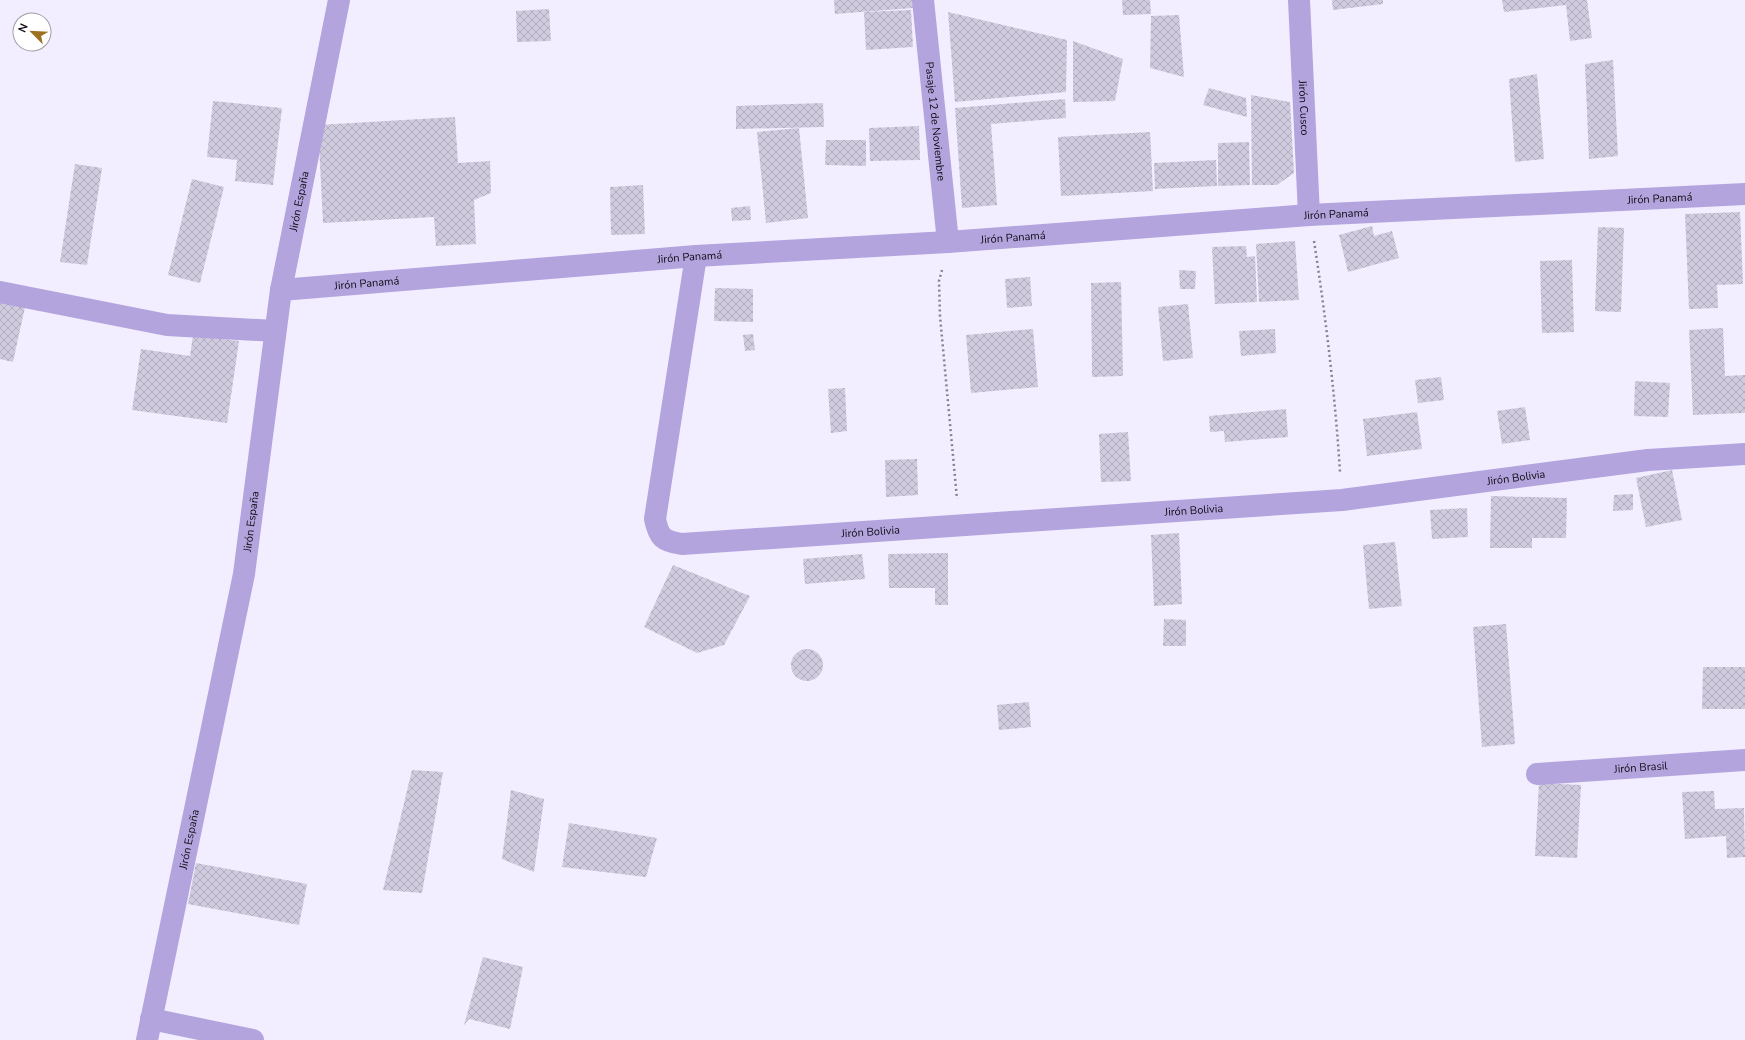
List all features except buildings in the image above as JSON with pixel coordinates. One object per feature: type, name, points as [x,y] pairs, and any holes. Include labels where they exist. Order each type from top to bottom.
[{"type":"street","name":"Jirón España","points":[[149,1030],[244,574],[281,290],[339,0]]},
{"type":"street","name":"Pasaje 12 de Noviembre","points":[[924,0],[948,242]]},
{"type":"street","name":"Jirón Cusco","points":[[1299,0],[1309,215]]},
{"type":"street","name":"Jirón Panamá","points":[[281,290],[696,256],[948,242],[1309,215],[1745,194]]},
{"type":"street","name":"Jirón Bolivia","points":[[696,256],[655,519],[658,532],[668,541],[682,544],[1342,500],[1648,460],[1745,454]]},
{"type":"street","points":[[0,292],[167,325],[275,331]]},
{"type":"street","name":"Jirón Brasil","points":[[1538,774],[1745,760]]},
{"type":"street","points":[[149,1030],[253,1040]]},
{"type":"path","points":[[1309,215],[1327,327],[1336,412],[1342,500]]},
{"type":"path","points":[[948,242],[939,281],[940,316],[960,525]]}]
